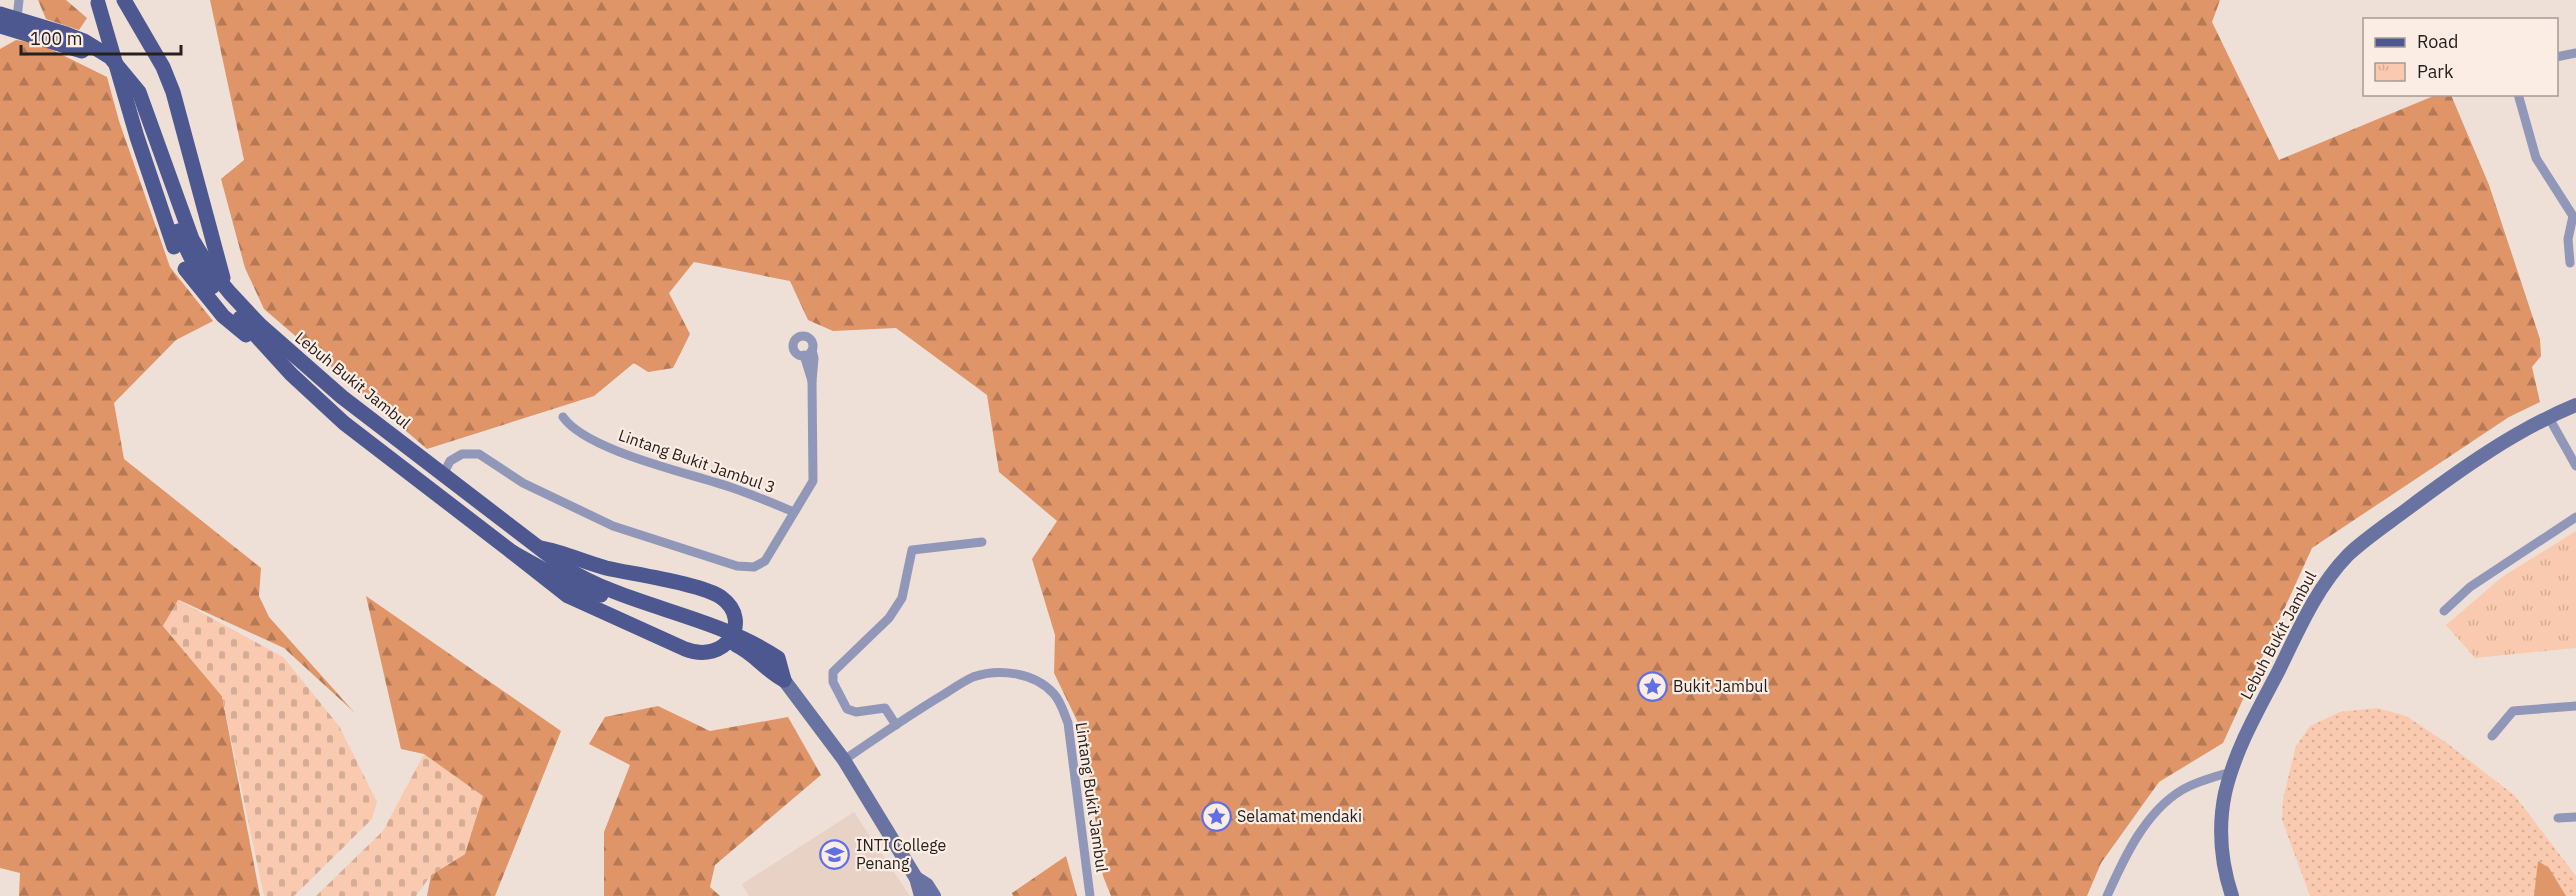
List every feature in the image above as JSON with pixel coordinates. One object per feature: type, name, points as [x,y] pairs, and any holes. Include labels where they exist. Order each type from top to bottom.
[{"type":"main road","points":[[124,0],[163,67],[173,92],[218,266],[230,293]]},
{"type":"main road","points":[[97,1],[137,137],[174,247],[201,291],[223,316],[291,374]]},
{"type":"main road","name":"Lebuh Bukit Jambul","points":[[0,14],[84,41],[105,53],[127,75],[148,111],[192,239],[210,269],[260,325],[342,397],[564,567],[594,582],[734,633],[778,658],[784,680],[844,760],[916,878],[921,896]]},
{"type":"main road","name":"Lebuh Bukit Jambul","points":[[0,26],[76,49],[98,60],[117,78],[139,115],[183,244],[196,268],[291,374],[344,423],[512,552],[571,585],[666,615],[725,639],[749,651],[771,673],[784,680]]},
{"type":"main road","name":"Lebuh Bukit Jambul","points":[[2232,896],[2227,880],[2221,840],[2222,818],[2231,772],[2255,718],[2314,600],[2331,574],[2370,537],[2427,494],[2548,416],[2576,405]]},
{"type":"main road","points":[[512,552],[568,596],[675,645],[697,654],[715,652],[728,643],[734,627],[734,612],[720,596],[604,567],[564,552],[540,548]]},
{"type":"main road","name":"Lebuh Bukit Jambul","points":[[916,878],[927,885],[934,896]]},
{"type":"street","points":[[17,18],[19,0]]},
{"type":"street","points":[[2558,57],[2576,53]]},
{"type":"street","points":[[2519,96],[2536,158],[2575,216],[2568,239],[2570,262]]},
{"type":"street","points":[[443,475],[450,461],[462,454],[479,454],[523,483],[613,526],[737,566],[754,567],[765,561],[810,488],[814,472],[812,381],[814,358],[808,352]]},
{"type":"street","points":[[2548,416],[2576,466]]},
{"type":"street","name":"Lintang Bukit Jambul 3","points":[[563,417],[570,427],[626,455],[732,487],[794,512]]},
{"type":"street","points":[[2444,611],[2470,587],[2576,518]]},
{"type":"street","points":[[896,725],[885,708],[856,712],[847,709],[833,682],[833,672],[889,618],[902,598],[912,550],[982,542]]},
{"type":"street","name":"Lintang Bukit Jambul","points":[[844,760],[972,678],[996,672],[1028,676],[1048,688],[1061,703],[1068,723],[1090,896]]},
{"type":"street","points":[[2492,736],[2513,711],[2576,706]]},
{"type":"street","points":[[2107,896],[2121,864],[2152,816],[2183,789],[2231,772]]},
{"type":"street","points":[[2558,818],[2576,817]]},
{"type":"shaded area","name":"INTI College Penang","points":[[854,812],[910,896],[749,896],[742,884]]},
{"type":"shaded area","points":[[2538,861],[2549,868],[2566,896],[2534,896]]},
{"type":"green space","points":[[38,0],[66,0],[87,18],[79,30],[46,19]]},
{"type":"green space","points":[[210,0],[2220,0],[2212,22],[2279,160],[2434,96],[2451,96],[2489,185],[2540,339],[2541,356],[2532,367],[2540,402],[2509,417],[2312,548],[2223,743],[2159,782],[2101,863],[2087,896],[1111,896],[1103,876],[1084,735],[1054,673],[1055,635],[1032,559],[1057,521],[999,472],[987,395],[896,328],[833,331],[808,320],[790,281],[694,262],[669,293],[690,334],[673,368],[648,372],[634,363],[594,396],[427,449],[264,309],[245,268],[221,179],[244,160]]},
{"type":"green space","points":[[16,40],[40,44],[107,77],[119,121],[170,267],[213,321],[176,340],[114,403],[124,459],[261,568],[259,596],[269,617],[354,712],[284,648],[179,600],[163,626],[222,696],[260,896],[19,896],[20,873],[0,868],[0,49]]},
{"type":"green space","points":[[2576,531],[2576,648],[2475,658],[2446,625],[2502,577]]},
{"type":"green space","points":[[366,596],[561,731],[495,896],[427,896],[431,875],[465,854],[424,754],[401,749]]},
{"type":"green space","points":[[178,600],[283,657],[339,726],[377,802],[372,819],[294,896],[264,896],[222,696],[163,626]]},
{"type":"green space","points":[[658,706],[710,731],[788,717],[821,775],[715,865],[710,887],[720,896],[604,896],[604,832],[630,765],[589,744],[605,717]]},
{"type":"green space","points":[[2377,708],[2406,716],[2448,744],[2515,796],[2576,876],[2576,896],[2310,896],[2282,820],[2283,799],[2296,746],[2310,726],[2340,712]]},
{"type":"green space","points":[[424,754],[483,796],[465,854],[431,875],[416,896],[316,896],[383,831]]},
{"type":"green space","points":[[1066,856],[1077,896],[1013,896],[1012,893]]},
{"type":"waterway","points":[[1111,497],[1134,493]]},
{"type":"place","name":"Bukit Jambul","points":[[1652,686]]},
{"type":"place","name":"Selamat mendaki","points":[[1216,816]]},
{"type":"place","name":"INTI College Penang","points":[[835,854]]}]
